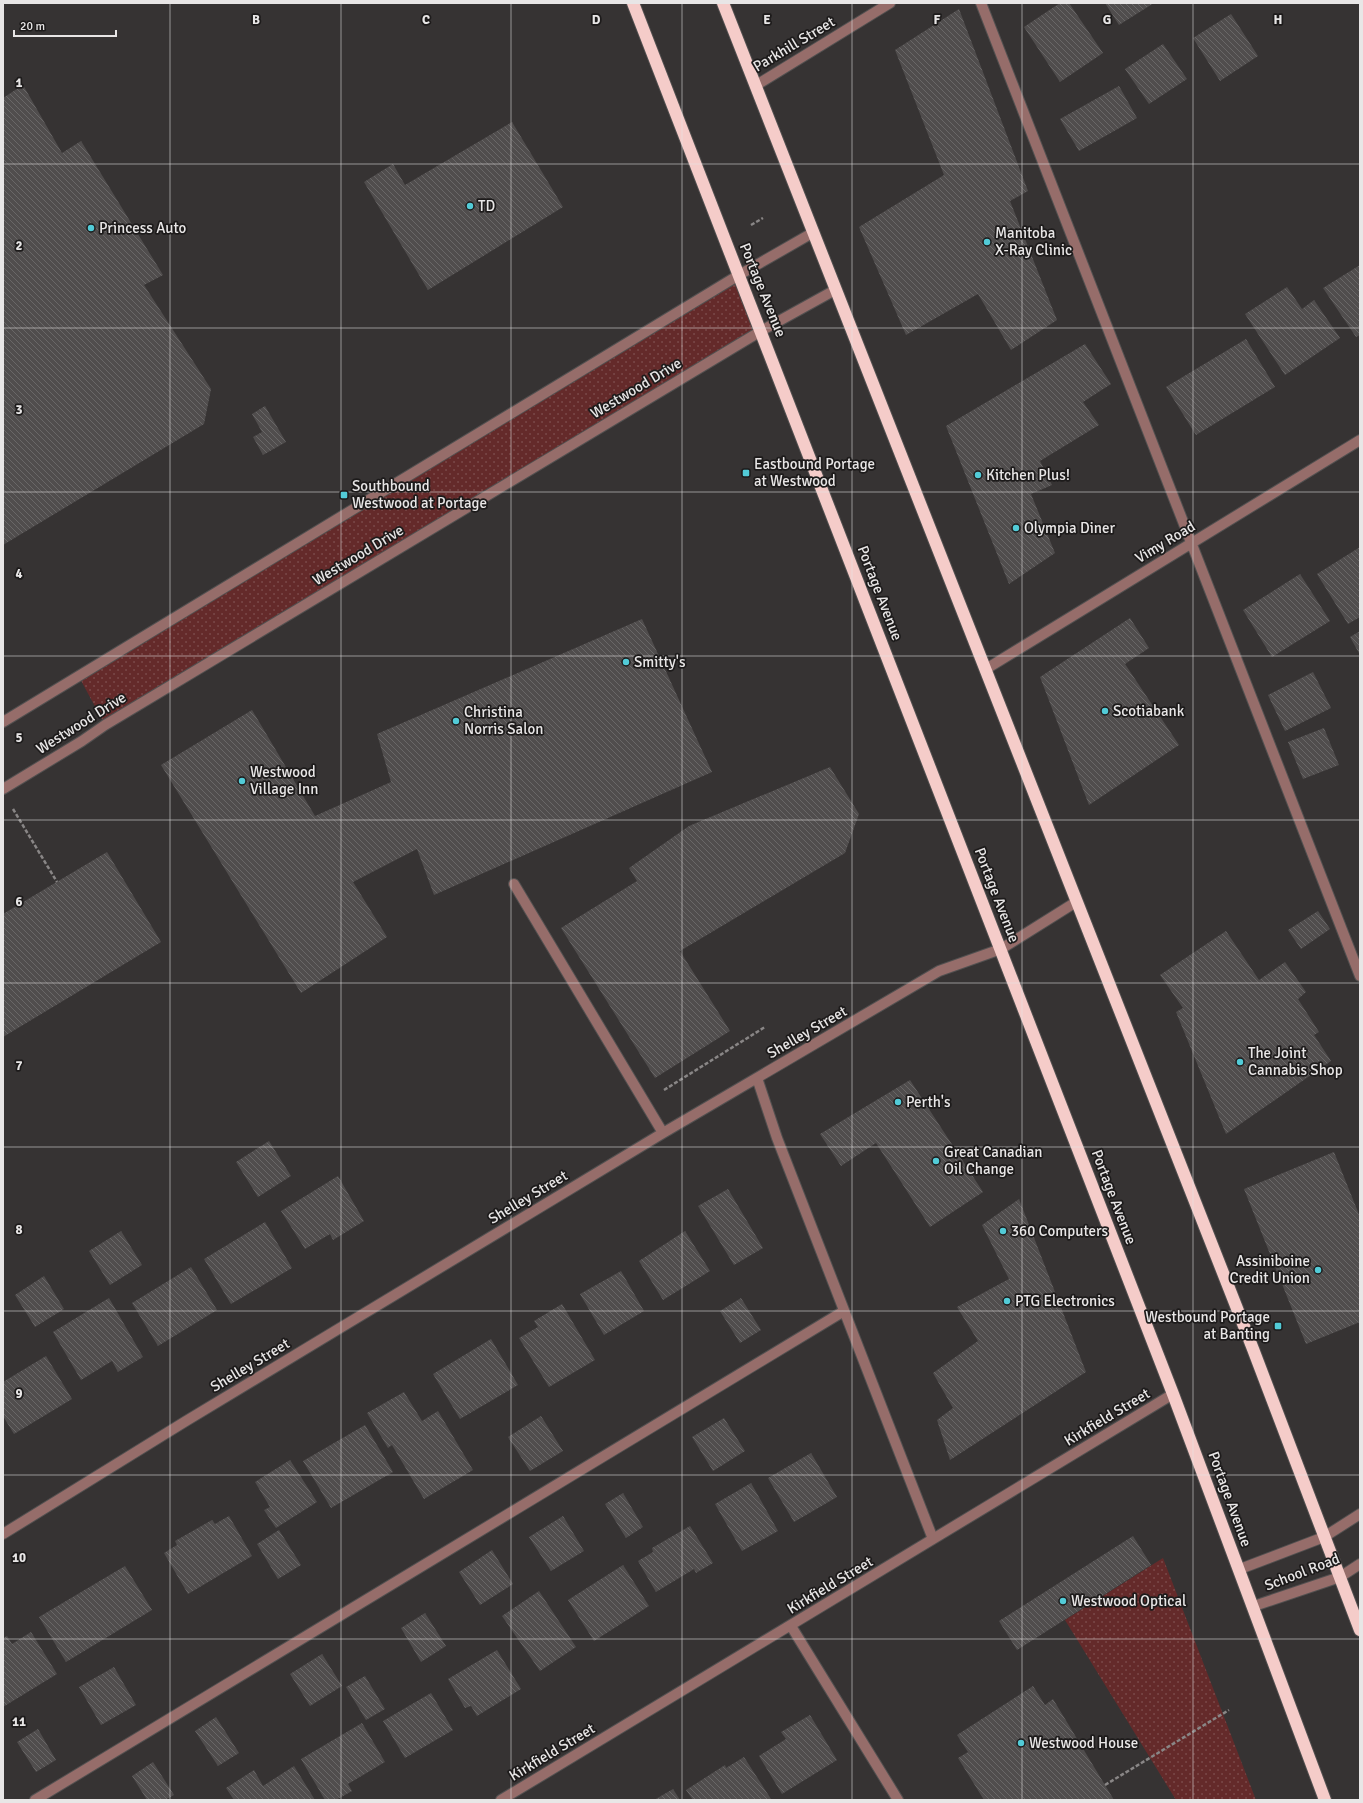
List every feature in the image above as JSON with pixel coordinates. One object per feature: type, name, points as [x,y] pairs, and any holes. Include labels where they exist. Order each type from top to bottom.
[{"type":"highway","name":"Portage Avenue","points":[[633,3],[1173,1394],[1254,1606],[1325,1800]]},
{"type":"highway","points":[[724,3],[755,86],[814,232],[835,290],[986,669],[1076,902],[1250,1342],[1360,1630]]},
{"type":"street","name":"Parkhill Street","points":[[755,86],[890,3]]},
{"type":"street","points":[[981,3],[1360,976]]},
{"type":"street","points":[[3,722],[739,275],[814,232]]},
{"type":"street","name":"Westwood Drive","points":[[3,789],[82,742],[105,725],[761,331],[835,290]]},
{"type":"street","name":"Vimy Road","points":[[986,669],[1360,440]]},
{"type":"street","points":[[514,884],[663,1133]]},
{"type":"street","name":"Shelley Street","points":[[3,1534],[186,1421],[663,1133],[939,971],[1000,949],[1076,902]]},
{"type":"street","points":[[757,1078],[780,1145],[934,1539]]},
{"type":"street","points":[[35,1800],[844,1311]]},
{"type":"street","name":"Kirkfield Street","points":[[501,1800],[1173,1394]]},
{"type":"street","name":"School Road","points":[[1240,1569],[1324,1537],[1360,1514]]},
{"type":"street","name":"School Road","points":[[1254,1606],[1340,1577],[1360,1564]]},
{"type":"street","points":[[791,1626],[898,1800]]},
{"type":"path","points":[[751,225],[763,218]]},
{"type":"path","points":[[10,806],[57,882]]},
{"type":"path","points":[[644,1102],[765,1027]]},
{"type":"path","points":[[1105,1785],[1229,1710]]},
{"type":"shaded area","points":[[739,275],[761,331],[105,725],[78,675]]},
{"type":"shaded area","points":[[1163,1558],[1256,1800],[1176,1800],[1065,1620]]},
{"type":"building","points":[[1060,3],[1069,3],[1103,53],[1060,82],[1024,27]]},
{"type":"building","points":[[1105,3],[1154,3],[1119,25]]},
{"type":"building","points":[[959,9],[1028,191],[1010,201],[1057,320],[1011,350],[978,294],[906,335],[859,227],[944,175],[895,50]]},
{"type":"building","points":[[1231,14],[1258,56],[1220,81],[1193,38]]},
{"type":"building","points":[[1163,44],[1187,79],[1149,104],[1125,69]]},
{"type":"building","points":[[23,85],[62,153],[81,141],[163,275],[144,285],[211,389],[204,424],[3,545],[3,98]]},
{"type":"building","points":[[1119,86],[1137,118],[1079,151],[1060,119]]},
{"type":"building","name":"TD","points":[[512,122],[563,207],[428,290],[364,182],[393,164],[405,185]]},
{"type":"building","points":[[1360,265],[1360,335],[1356,337],[1323,288]]},
{"type":"building","points":[[1287,287],[1302,309],[1314,300],[1340,338],[1285,375],[1245,314]]},
{"type":"building","points":[[1246,339],[1275,387],[1196,435],[1166,387]]},
{"type":"building","points":[[1085,344],[1111,384],[1083,402],[1099,425],[1040,461],[1052,485],[1031,494],[1055,553],[1009,584],[946,426]]},
{"type":"building","points":[[265,406],[286,442],[263,455],[253,437],[262,432],[252,414]]},
{"type":"building","points":[[1360,547],[1360,617],[1348,624],[1317,574]]},
{"type":"building","points":[[1300,574],[1330,621],[1272,657],[1243,610]]},
{"type":"building","name":"Scotiabank","points":[[1130,618],[1149,648],[1125,664],[1179,745],[1089,805],[1040,677]]},
{"type":"building","points":[[642,619],[712,772],[434,895],[417,849],[353,882],[387,937],[301,993],[161,765],[252,710],[315,816],[391,782],[377,734]]},
{"type":"building","points":[[1360,631],[1360,655],[1350,637]]},
{"type":"building","points":[[1313,672],[1331,708],[1285,731],[1268,695]]},
{"type":"building","points":[[1324,728],[1339,765],[1303,779],[1288,742]]},
{"type":"building","points":[[830,767],[859,814],[845,853],[680,951],[730,1031],[655,1078],[561,928],[637,881],[629,868],[689,826]]},
{"type":"building","points":[[107,852],[161,942],[3,1037],[3,914]]},
{"type":"building","points":[[1318,911],[1330,929],[1301,949],[1288,930]]},
{"type":"building","points":[[1226,931],[1259,980],[1285,962],[1306,992],[1298,999],[1319,1032],[1314,1035],[1331,1061],[1226,1134],[1176,1012],[1183,1008],[1160,975]]},
{"type":"building","points":[[910,1080],[983,1192],[930,1227],[876,1143],[841,1166],[820,1134]]},
{"type":"building","points":[[269,1141],[291,1176],[258,1197],[236,1162]]},
{"type":"building","name":"Assiniboine Credit Union","points":[[1334,1152],[1360,1217],[1360,1322],[1306,1344],[1244,1189]]},
{"type":"building","points":[[338,1176],[364,1221],[333,1240],[330,1234],[305,1249],[281,1211]]},
{"type":"building","points":[[728,1189],[763,1248],[734,1265],[698,1206]]},
{"type":"building","points":[[1019,1199],[1086,1372],[950,1460],[937,1420],[953,1408],[933,1373],[978,1341],[957,1307],[1009,1279],[982,1225]]},
{"type":"building","points":[[265,1222],[292,1268],[231,1304],[204,1259]]},
{"type":"building","points":[[121,1231],[142,1265],[110,1285],[89,1251]]},
{"type":"building","points":[[685,1231],[710,1271],[663,1300],[639,1261]]},
{"type":"building","points":[[191,1267],[217,1310],[158,1346],[132,1303]]},
{"type":"building","points":[[621,1271],[644,1311],[604,1335],[580,1294]]},
{"type":"building","points":[[44,1276],[64,1309],[35,1327],[15,1295]]},
{"type":"building","points":[[109,1298],[143,1357],[118,1372],[112,1361],[81,1380],[53,1332]]},
{"type":"building","points":[[741,1298],[761,1330],[740,1343],[720,1311]]},
{"type":"building","points":[[562,1304],[595,1360],[549,1387],[519,1338],[538,1327],[534,1321]]},
{"type":"building","points":[[491,1339],[518,1385],[460,1419],[433,1374]]},
{"type":"building","points":[[46,1356],[72,1399],[14,1434],[3,1416],[3,1382]]},
{"type":"building","points":[[404,1392],[422,1421],[438,1411],[473,1470],[424,1499],[392,1445],[388,1448],[367,1413]]},
{"type":"building","points":[[541,1416],[563,1451],[530,1471],[508,1437]]},
{"type":"building","points":[[724,1418],[745,1451],[713,1471],[692,1437]]},
{"type":"building","points":[[365,1425],[393,1472],[331,1508],[303,1461]]},
{"type":"building","points":[[811,1453],[837,1497],[794,1522],[768,1478]]},
{"type":"building","points":[[290,1460],[317,1502],[276,1528],[264,1510],[270,1507],[255,1482]]},
{"type":"building","points":[[751,1483],[778,1531],[742,1551],[715,1504]]},
{"type":"building","points":[[623,1493],[643,1527],[626,1538],[605,1504]]},
{"type":"building","points":[[229,1516],[252,1556],[188,1594],[164,1553],[177,1545],[175,1541],[212,1520],[215,1524]]},
{"type":"building","points":[[563,1516],[584,1551],[551,1571],[529,1537]]},
{"type":"building","points":[[690,1526],[713,1563],[696,1573],[694,1569],[656,1592],[638,1561],[653,1552],[652,1548]]},
{"type":"building","points":[[279,1530],[301,1565],[278,1579],[257,1544]]},
{"type":"building","name":"Westwood Optical","points":[[1133,1536],[1151,1565],[1017,1650],[999,1621]]},
{"type":"building","points":[[492,1550],[513,1584],[480,1605],[459,1572]]},
{"type":"building","points":[[623,1565],[649,1606],[594,1641],[568,1600]]},
{"type":"building","points":[[125,1566],[152,1610],[66,1662],[39,1617]]},
{"type":"building","points":[[539,1591],[576,1647],[540,1671],[502,1616]]},
{"type":"building","points":[[425,1613],[446,1646],[421,1662],[401,1628]]},
{"type":"building","points":[[31,1632],[57,1674],[3,1707],[3,1638],[7,1636],[12,1644]]},
{"type":"building","points":[[497,1650],[521,1689],[477,1716],[471,1706],[465,1708],[448,1679]]},
{"type":"building","points":[[322,1654],[342,1686],[310,1706],[290,1674]]},
{"type":"building","points":[[114,1667],[136,1705],[101,1725],[79,1687]]},
{"type":"building","points":[[365,1676],[385,1709],[366,1720],[346,1687]]},
{"type":"building","name":"Westwood House","points":[[1033,1686],[1045,1705],[1053,1699],[1114,1800],[984,1800],[958,1758],[968,1752],[957,1735]]},
{"type":"building","points":[[431,1693],[453,1730],[405,1758],[383,1721]]},
{"type":"building","points":[[810,1715],[837,1760],[782,1794],[759,1756],[786,1739],[781,1732]]},
{"type":"building","points":[[216,1717],[239,1753],[218,1766],[195,1731]]},
{"type":"building","points":[[362,1723],[385,1762],[348,1784],[352,1791],[336,1800],[325,1800],[301,1759]]},
{"type":"building","points":[[38,1729],[56,1760],[36,1772],[17,1742]]},
{"type":"building","points":[[744,1757],[771,1799],[693,1800],[686,1790],[725,1765],[726,1768]]},
{"type":"building","points":[[153,1762],[174,1795],[165,1800],[147,1800],[132,1776]]},
{"type":"building","points":[[294,1766],[315,1800],[234,1800],[226,1788],[254,1770],[263,1786]]},
{"type":"building","points":[[673,1789],[680,1800],[654,1800]]},
{"type":"place","name":"TD","points":[[470,206]]},
{"type":"place","name":"Princess Auto","points":[[91,228]]},
{"type":"place","name":"Manitoba X-Ray Clinic","points":[[987,242]]},
{"type":"place","name":"Eastbound Portage at Westwood","points":[[746,473]]},
{"type":"place","name":"Kitchen Plus!","points":[[978,475]]},
{"type":"place","name":"Southbound Westwood at Portage","points":[[344,495]]},
{"type":"place","name":"Olympia Diner","points":[[1016,528]]},
{"type":"place","name":"Smitty's","points":[[626,662]]},
{"type":"place","name":"Scotiabank","points":[[1105,711]]},
{"type":"place","name":"Christina Norris Salon","points":[[456,721]]},
{"type":"place","name":"Westwood Village Inn","points":[[242,781]]},
{"type":"place","name":"The Joint Cannabis Shop","points":[[1240,1062]]},
{"type":"place","name":"Perth's","points":[[898,1102]]},
{"type":"place","name":"Great Canadian Oil Change","points":[[936,1161]]},
{"type":"place","name":"360 Computers","points":[[1003,1231]]},
{"type":"place","name":"Assiniboine Credit Union","points":[[1318,1270]]},
{"type":"place","name":"PTG Electronics","points":[[1007,1301]]},
{"type":"place","name":"Westbound Portage at Banting","points":[[1278,1326]]},
{"type":"place","name":"Westwood Optical","points":[[1063,1601]]},
{"type":"place","name":"Westwood House","points":[[1021,1743]]}]
